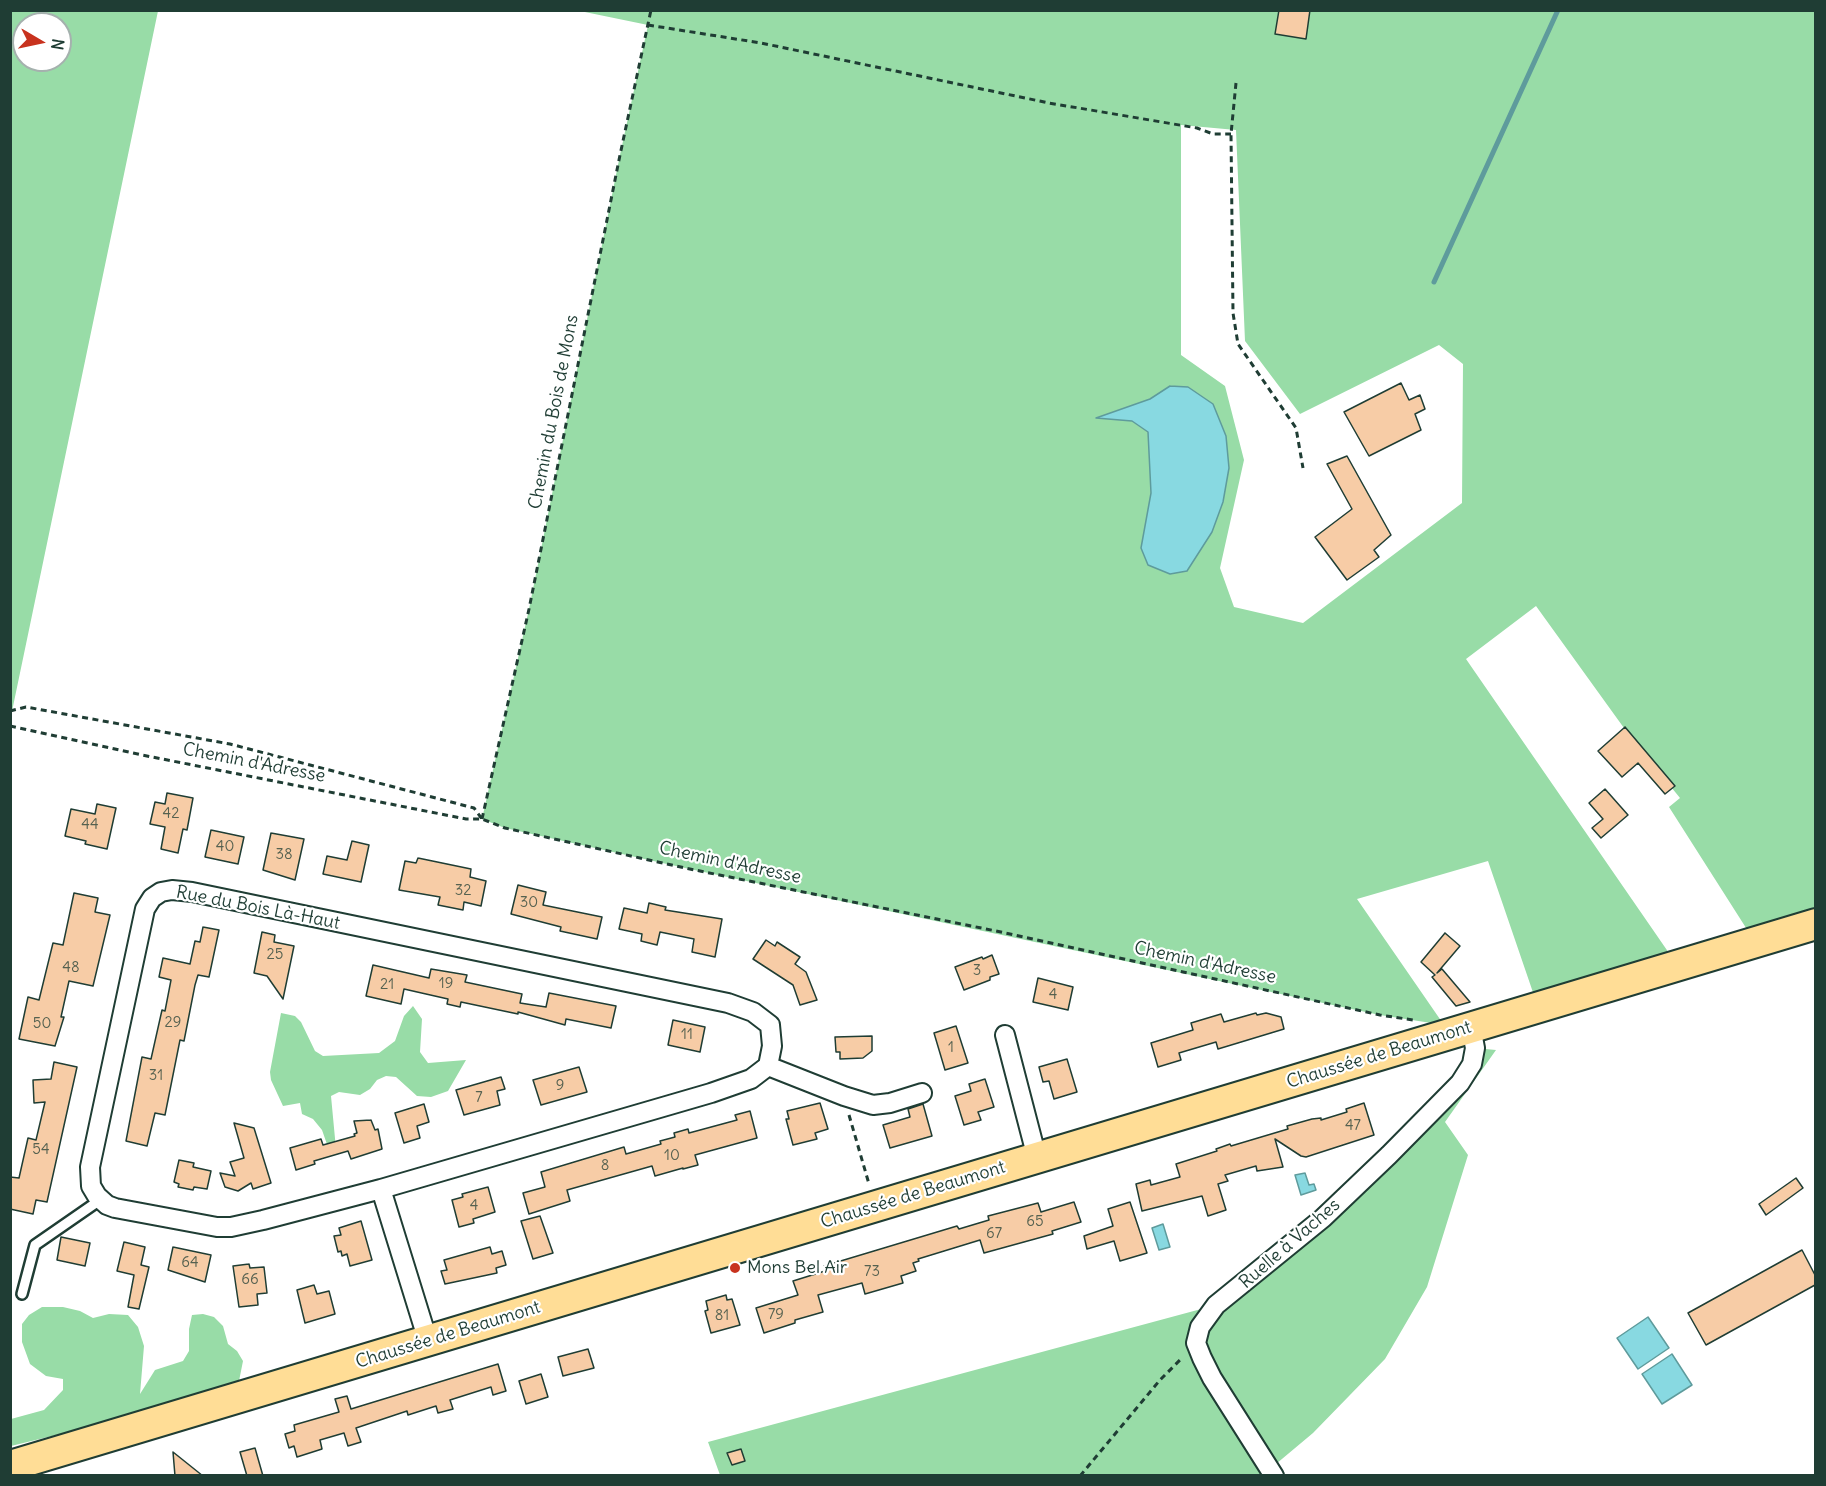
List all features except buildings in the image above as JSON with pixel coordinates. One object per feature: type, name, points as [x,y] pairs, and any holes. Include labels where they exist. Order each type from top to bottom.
[{"type":"main road","name":"Chaussée de Beaumont","points":[[10,1466],[1815,924]]},
{"type":"street","name":"Rue du Bois Là-Haut","points":[[100,1200],[91,1186],[90,1167],[145,909],[152,898],[161,892],[172,890],[192,892],[728,1004],[753,1012],[770,1025],[772,1046],[768,1066]]},
{"type":"street","name":"Ruelle à Vaches","points":[[1196,1344],[1200,1327],[1216,1305],[1323,1218],[1460,1083],[1472,1064],[1475,1048],[1471,1027]]},
{"type":"street","points":[[1005,1035],[1037,1158]]},
{"type":"street","points":[[100,1200],[115,1208],[217,1227],[231,1227],[381,1189],[711,1093],[751,1079],[768,1066],[873,1105],[890,1103],[922,1093]]},
{"type":"street","points":[[381,1189],[428,1341]]},
{"type":"street","points":[[1196,1344],[1212,1378],[1274,1476]]},
{"type":"lane","points":[[22,1294],[34,1245],[100,1200]]},
{"type":"path","name":"Chemin du Bois de Mons","points":[[482,819],[529,609],[651,10]]},
{"type":"path","points":[[648,25],[761,43],[1049,103],[1197,128],[1213,134],[1231,134]]},
{"type":"path","points":[[1236,83],[1231,134],[1233,313],[1238,344],[1296,428],[1303,468]]},
{"type":"path","points":[[10,711],[26,707],[230,744],[474,808],[482,819]]},
{"type":"path","name":"Chemin d'Adresse","points":[[10,726],[466,819],[482,819],[505,828],[684,868],[996,931],[1380,1015],[1420,1021]]},
{"type":"path","points":[[844,1096],[876,1206]]},
{"type":"path","points":[[1080,1476],[1160,1380],[1196,1344]]},
{"type":"green space","points":[[10,11],[158,11],[11,716]]},
{"type":"green space","points":[[580,11],[1815,11],[1815,924],[1755,942],[1669,807],[1680,798],[1629,735],[1536,606],[1466,659],[1671,956],[1538,1007],[1488,861],[1357,899],[1444,1025],[1380,1015],[685,868],[505,828],[482,819],[529,609],[648,25]],"holes":[[[1181,125],[1236,130],[1245,341],[1300,414],[1439,345],[1463,364],[1462,503],[1303,623],[1234,607],[1220,568],[1244,460],[1225,386],[1181,355]]]},
{"type":"green space","points":[[413,1006],[422,1019],[420,1052],[428,1063],[466,1060],[448,1091],[431,1097],[417,1096],[396,1077],[386,1076],[377,1080],[370,1089],[360,1095],[339,1092],[331,1096],[336,1149],[329,1150],[322,1130],[313,1119],[302,1114],[300,1103],[283,1106],[271,1080],[270,1072],[281,1013],[295,1016],[301,1022],[315,1051],[323,1056],[379,1053],[395,1041],[404,1016]]},
{"type":"green space","points":[[1475,1048],[1496,1050],[1445,1122],[1468,1155],[1427,1287],[1385,1359],[1313,1433],[1270,1469],[1274,1475],[720,1475],[708,1442],[1216,1305],[1460,1083]]},
{"type":"green space","points":[[42,1307],[63,1307],[80,1311],[93,1318],[109,1314],[128,1315],[138,1327],[144,1346],[140,1394],[155,1370],[183,1361],[189,1351],[189,1329],[192,1315],[203,1314],[214,1317],[223,1326],[228,1344],[237,1351],[243,1361],[237,1391],[11,1446],[11,1419],[44,1410],[63,1390],[63,1379],[46,1376],[30,1364],[22,1342],[22,1324],[29,1315]]},
{"type":"water","points":[[1170,386],[1188,387],[1213,404],[1226,436],[1229,468],[1223,502],[1212,532],[1187,571],[1170,574],[1148,565],[1141,548],[1151,493],[1148,432],[1132,421],[1096,418],[1150,399]]},
{"type":"water","points":[[1305,1173],[1309,1185],[1314,1184],[1316,1190],[1301,1195],[1295,1175]]},
{"type":"water","points":[[1163,1224],[1170,1247],[1159,1250],[1152,1228]]},
{"type":"water","points":[[1648,1317],[1669,1348],[1638,1369],[1617,1338]]},
{"type":"water","points":[[1672,1354],[1692,1385],[1662,1404],[1642,1374]]},
{"type":"waterway","points":[[1434,282],[1558,10]]},
{"type":"place","name":"Mons Bel Air","points":[[735,1268]]}]
